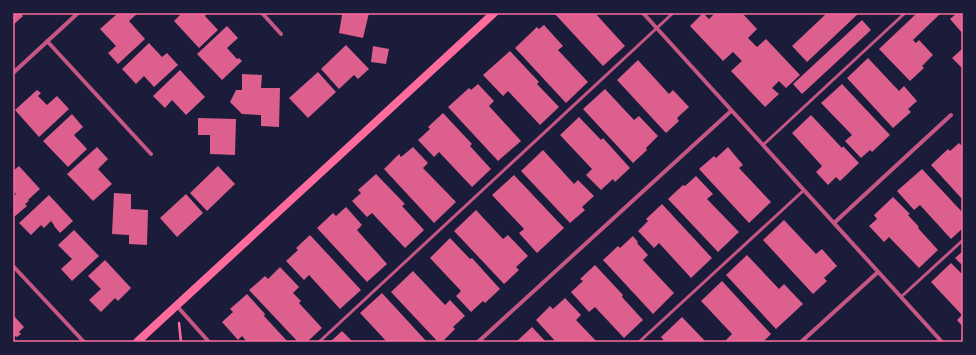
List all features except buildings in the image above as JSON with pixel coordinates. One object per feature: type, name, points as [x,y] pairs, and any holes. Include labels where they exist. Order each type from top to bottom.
[{"type":"main road","points":[[137,342],[494,13]]},
{"type":"street","points":[[13,73],[78,13]]},
{"type":"street","points":[[262,13],[282,34]]},
{"type":"street","points":[[643,13],[942,342]]},
{"type":"street","points":[[47,41],[152,154]]},
{"type":"street","points":[[478,342],[731,111]]},
{"type":"street","points":[[834,223],[951,115]]},
{"type":"street","points":[[13,266],[84,342]]},
{"type":"street","points":[[801,342],[878,272]]},
{"type":"street","points":[[176,305],[210,342]]},
{"type":"lane","points":[[319,342],[673,13]]},
{"type":"lane","points":[[763,145],[905,13]]},
{"type":"lane","points":[[639,342],[804,190]]},
{"type":"lane","points":[[901,297],[963,240]]}]
